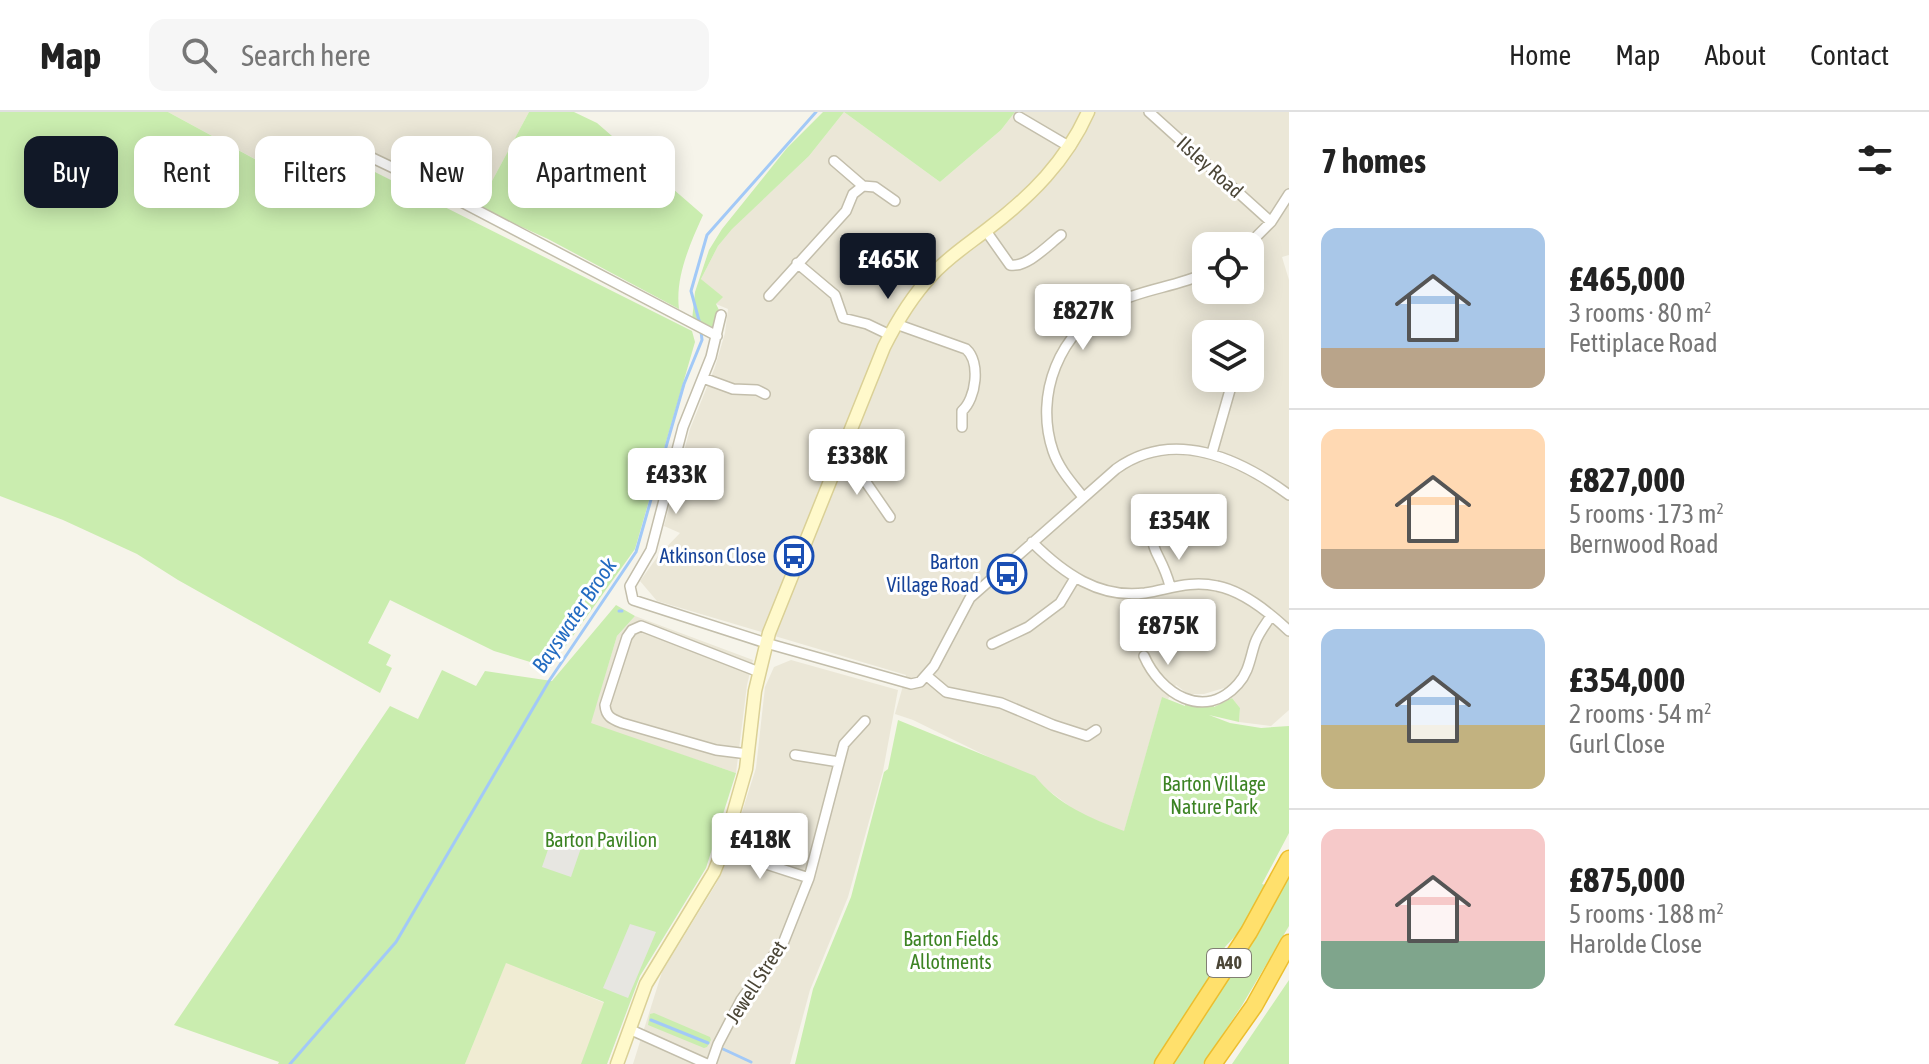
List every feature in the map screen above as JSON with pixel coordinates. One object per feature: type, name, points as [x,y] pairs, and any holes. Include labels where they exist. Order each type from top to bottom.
[{"type":"highway","name":"A40","points":[[1163,1064],[1249,932],[1289,859]]},
{"type":"highway","name":"A40","points":[[1213,1064],[1254,1006],[1289,943]]},
{"type":"street","points":[[617,1064],[646,984],[714,872],[723,850],[744,779],[766,643],[893,330],[913,297],[932,274],[1033,192],[1070,147],[1088,112]]},
{"type":"street","name":"Ilsley Road","points":[[1149,112],[1271,222]]},
{"type":"street","points":[[1019,117],[1070,147]]},
{"type":"street","points":[[375,159],[712,334]]},
{"type":"street","points":[[834,161],[863,186],[875,187],[895,201]]},
{"type":"street","points":[[769,296],[846,211],[853,194],[863,186]]},
{"type":"street","points":[[1261,232],[1289,194]]},
{"type":"street","points":[[986,231],[1010,265],[1015,266],[1024,263],[1061,235]]},
{"type":"street","points":[[797,263],[835,295],[843,318],[966,349],[973,357],[976,370],[968,406],[962,411],[962,427]]},
{"type":"street","points":[[1083,497],[1060,467],[1048,432],[1047,393],[1061,355],[1083,325],[1109,306],[1192,278]]},
{"type":"street","points":[[721,315],[712,334],[703,378],[683,427],[651,550],[637,571],[630,586],[630,595],[633,600],[766,643],[902,683],[920,682],[947,646],[970,598],[1116,469],[1139,455],[1161,451],[1212,453],[1260,474],[1289,495]]},
{"type":"street","points":[[703,378],[733,389],[761,389]]},
{"type":"street","points":[[1212,453],[1229,392]]},
{"type":"street","points":[[837,463],[861,475],[890,517]]},
{"type":"street","points":[[1159,505],[1151,540],[1170,586]]},
{"type":"street","points":[[1032,542],[1059,568],[1090,586],[1127,594],[1202,583],[1221,587],[1239,594],[1289,631]]},
{"type":"street","points":[[992,644],[999,638],[1014,635],[1060,603],[1075,578]]},
{"type":"street","points":[[1144,656],[1147,674],[1177,696],[1200,700],[1220,698],[1239,684],[1248,670],[1255,641],[1271,616]]},
{"type":"street","points":[[748,754],[716,750],[622,723],[611,719],[605,705],[627,637],[632,630],[641,626],[759,672]]},
{"type":"street","points":[[927,676],[946,692],[1001,703],[1059,728],[1092,737]]},
{"type":"street","name":"Jewell Street","points":[[709,1064],[741,1000],[784,941],[809,878],[844,744],[865,721]]},
{"type":"street","points":[[795,755],[839,762]]},
{"type":"street","points":[[723,850],[809,878]]},
{"type":"street","points":[[629,1029],[709,1064]]},
{"type":"shaded area","points":[[168,112],[529,112],[516,136],[508,136],[508,151],[492,181],[492,136],[391,136],[391,162],[375,154],[375,136],[255,136],[255,159],[239,150],[239,136],[213,136]]},
{"type":"shaded area","points":[[844,112],[940,182],[1001,130],[1015,112],[1289,112],[1289,255],[1282,257],[1289,280],[1289,710],[1271,726],[1239,722],[1240,708],[1224,688],[1204,694],[1188,694],[1176,685],[1168,699],[1162,698],[1124,832],[1077,812],[1034,776],[895,714],[906,675],[657,601],[640,581],[680,533],[664,526],[690,429],[715,367],[728,309],[716,304],[722,297],[701,279],[718,246],[731,229],[809,156]]},
{"type":"shaded area","points":[[635,616],[753,660],[736,773],[590,724],[617,636]]},
{"type":"shaded area","points":[[791,660],[898,690],[883,771],[848,897],[810,990],[790,1064],[633,1064],[662,972],[726,863],[756,768],[765,687],[774,667]]},
{"type":"shaded area","points":[[553,835],[582,845],[571,877],[542,867]]},
{"type":"shaded area","points":[[630,924],[656,932],[628,998],[603,988]]},
{"type":"shaded area","points":[[506,962],[626,1012],[607,1064],[465,1064]]},
{"type":"green space","points":[[0,112],[168,112],[212,136],[134,136],[134,208],[239,208],[239,151],[255,159],[255,208],[375,208],[375,172],[391,180],[391,208],[447,208],[692,331],[695,342],[635,549],[550,668],[494,651],[390,600],[368,643],[391,655],[386,665],[392,668],[380,693],[137,554],[63,520],[0,496]]},
{"type":"green space","points":[[529,112],[574,112],[597,123],[612,136],[516,136]]},
{"type":"green space","points":[[823,112],[844,112],[809,156],[732,229],[718,246],[701,279],[723,297],[716,304],[719,310],[713,329],[692,320],[695,292],[709,250],[722,229],[787,148]]},
{"type":"green space","points":[[844,112],[1015,112],[1001,130],[940,182]]},
{"type":"green space","points":[[508,151],[508,208],[675,208],[675,191],[703,215],[681,273],[679,309],[548,239],[480,208],[492,208],[492,181]]},
{"type":"green space","name":"Barton Pavilion","points":[[616,605],[635,616],[617,636],[591,723],[736,773],[706,868],[640,976],[607,1064],[581,1064],[604,1002],[506,963],[465,1064],[278,1064],[174,1025],[390,706],[418,719],[442,670],[476,686],[485,671],[552,681]]},
{"type":"green space","points":[[1162,697],[1185,706],[1185,702],[1213,704],[1214,707],[1232,698],[1240,708],[1239,722],[1209,715],[1230,723],[1261,728],[1289,726],[1289,833],[1262,884],[1269,886],[1250,920],[1225,947],[1183,1024],[1155,1064],[795,1064],[813,989],[851,897],[884,772],[888,769],[898,720],[1035,776],[1064,803],[1124,831]]},
{"type":"green space","points":[[1289,872],[1289,926],[1241,1007],[1203,1064],[1167,1064]]},
{"type":"green space","points":[[1289,980],[1289,1064],[1232,1064]]},
{"type":"green space","points":[[654,1013],[711,1040],[704,1048],[648,1025],[650,1014]]},
{"type":"waterway","name":"Bayswater Brook","points":[[700,324],[691,291],[707,235],[816,112]]},
{"type":"waterway","name":"Bayswater Brook","points":[[290,1064],[396,942],[549,681],[636,552],[684,384],[702,340],[701,331]]},
{"type":"waterway","points":[[651,1020],[708,1043]]},
{"type":"waterway","points":[[723,1049],[751,1062]]},
{"type":"place","name":"Atkinson Close","points":[[794,556]]},
{"type":"place","name":"Barton Village Road","points":[[1007,574]]},
{"type":"park label","name":"Barton Village Nature Park","points":[[1214,796]]},
{"type":"park label","name":"Barton Fields Allotments","points":[[951,950]]}]
